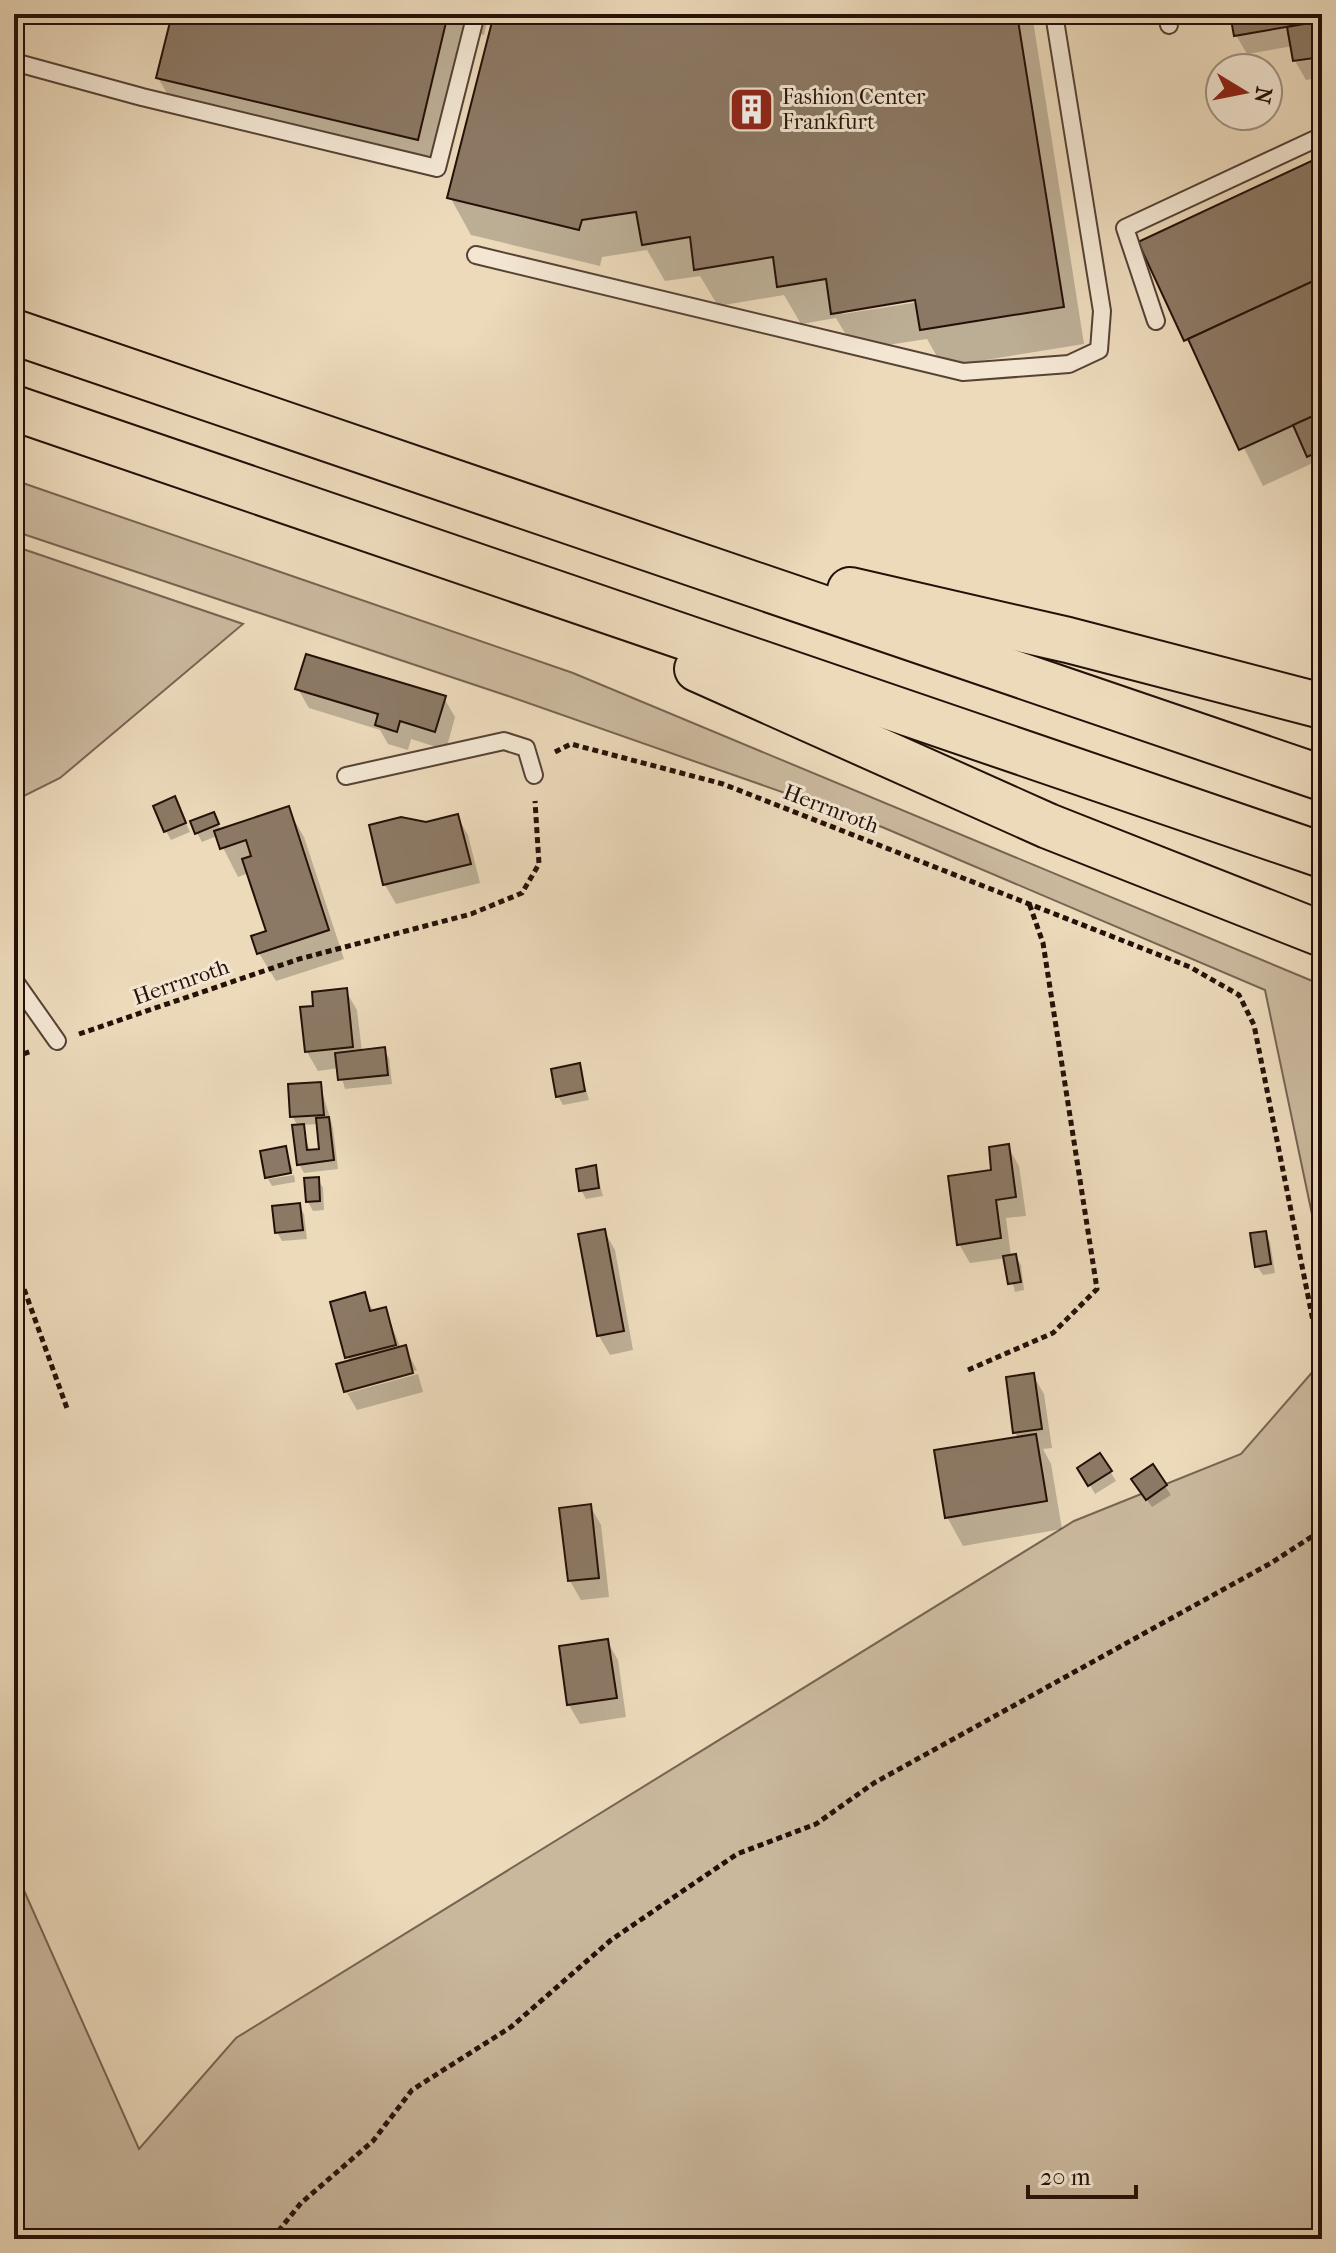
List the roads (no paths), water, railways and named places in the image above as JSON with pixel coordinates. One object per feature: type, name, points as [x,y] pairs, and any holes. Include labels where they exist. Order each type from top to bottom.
[{"type":"highway","points":[[14,332],[1322,778]]},
{"type":"highway","points":[[14,408],[1322,855]]},
{"type":"highway","points":[[621,538],[1068,640],[1322,706]]},
{"type":"highway","points":[[451,558],[1048,826],[1322,934]]},
{"type":"lane","points":[[14,62],[142,97],[437,168],[476,14]]},
{"type":"lane","points":[[476,255],[963,372],[1069,364],[1099,350],[1102,311],[1054,14]]},
{"type":"lane","points":[[1156,321],[1125,228],[1322,136]]},
{"type":"lane","points":[[346,776],[504,741],[526,748],[534,775]]},
{"type":"lane","points":[[14,980],[57,1041]]},
{"type":"place","name":"Fashion Center Frankfurt","points":[[751,110]]}]
